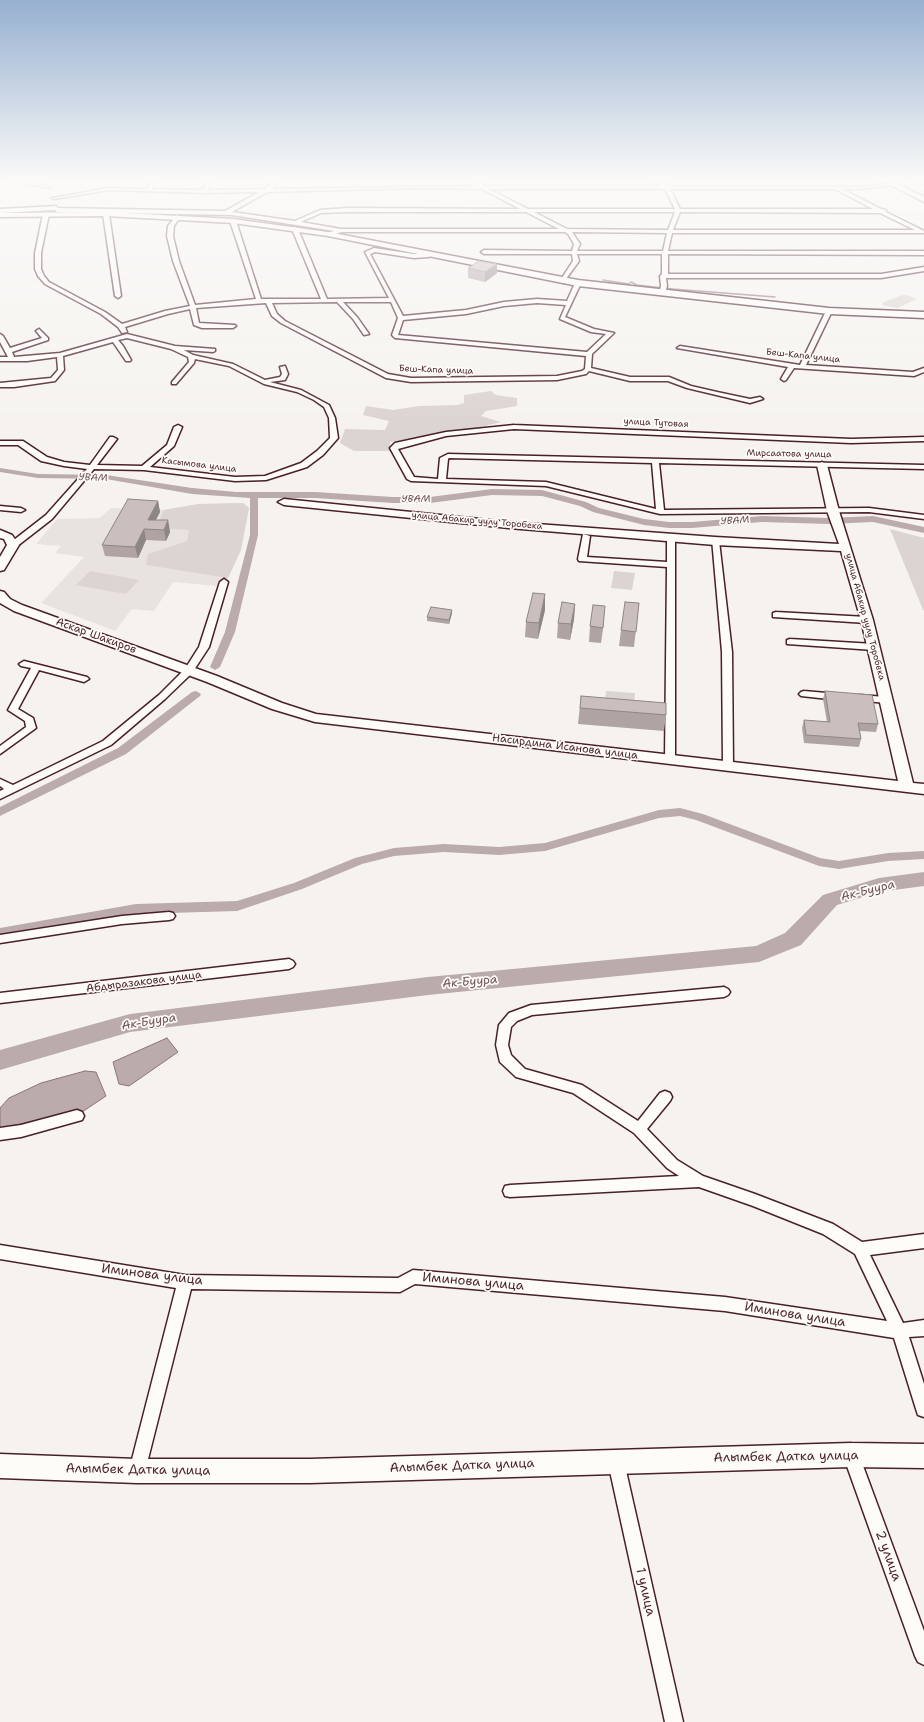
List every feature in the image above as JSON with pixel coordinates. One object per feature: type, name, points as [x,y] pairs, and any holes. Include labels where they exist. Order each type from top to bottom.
[{"type":"street","points":[[0,360],[60,355],[127,336],[121,326],[78,299],[47,283],[41,276],[38,269],[38,259]]},
{"type":"street","points":[[113,259],[118,296]]},
{"type":"street","points":[[176,259],[193,307],[196,324],[202,326],[233,326]]},
{"type":"street","points":[[245,259],[259,301]]},
{"type":"street","points":[[309,259],[325,301]]},
{"type":"street","points":[[371,259],[393,300],[401,318],[395,335],[397,337],[470,342],[589,354]]},
{"type":"street","points":[[455,259],[565,278],[578,283],[663,290],[829,312],[924,316]]},
{"type":"street","points":[[565,278],[576,259]]},
{"type":"street","points":[[663,290],[665,259]]},
{"type":"street","points":[[663,276],[881,276],[924,269]]},
{"type":"street","points":[[578,283],[562,318],[593,331],[611,333],[589,354],[588,369],[630,379],[669,379],[689,388],[750,401],[760,399]]},
{"type":"street","points":[[121,326],[193,307],[259,301],[393,300]]},
{"type":"street","name":"Беш-Капа улица","points":[[268,301],[274,315],[283,322],[386,376],[411,380],[557,378],[584,373],[588,369]]},
{"type":"street","points":[[339,301],[355,318],[366,334]]},
{"type":"street","points":[[401,318],[466,312],[504,304],[537,301],[569,303]]},
{"type":"street","points":[[802,367],[829,312]]},
{"type":"street","points":[[8,351],[46,339],[39,331]]},
{"type":"street","points":[[0,336],[12,360]]},
{"type":"street","name":"Касымова улица","points":[[0,443],[20,443],[44,459],[90,469],[144,468],[235,479],[266,478],[304,465],[320,453],[334,438],[332,418],[327,406],[298,391],[266,383],[231,365],[191,356],[173,348],[127,336]]},
{"type":"street","points":[[114,340],[120,346],[128,360]]},
{"type":"street","points":[[173,348],[213,350]]},
{"type":"street","name":"Беш-Капа улица","points":[[680,348],[802,367],[914,374],[924,370]]},
{"type":"street","points":[[0,385],[40,383],[53,380],[61,370],[60,355]]},
{"type":"street","points":[[174,383],[192,362],[191,356]]},
{"type":"street","points":[[784,378],[792,366]]},
{"type":"street","points":[[252,377],[275,381],[283,378],[285,374],[283,368]]},
{"type":"street","points":[[144,468],[170,446],[178,427]]},
{"type":"street","name":"улица Тутовая","points":[[442,481],[411,479],[394,448],[398,445],[446,434],[514,427],[851,441],[914,438],[924,439]]},
{"type":"street","points":[[0,567],[13,546],[49,517],[90,469],[113,438]]},
{"type":"street","name":"Мирсаатова улица","points":[[442,481],[444,458],[448,456],[924,467]]},
{"type":"street","points":[[654,460],[660,512]]},
{"type":"street","points":[[822,464],[833,512],[846,548]]},
{"type":"street","points":[[442,481],[546,484],[660,512],[833,512],[869,510],[924,517]]},
{"type":"street","name":"улица Абакир уулу Торобека","points":[[284,502],[509,525],[715,541],[846,548],[874,647],[907,787]]},
{"type":"street","points":[[0,508],[21,510]]},
{"type":"street","points":[[0,534],[8,537],[13,546]]},
{"type":"street","points":[[586,536],[582,558],[672,565]]},
{"type":"street","points":[[670,760],[671,537]]},
{"type":"street","points":[[715,541],[727,652],[728,766]]},
{"type":"street","points":[[0,795],[107,743],[192,671],[204,647],[224,582]]},
{"type":"street","name":"Аскар Шакиров","points":[[0,596],[6,602],[18,608],[212,679]]},
{"type":"street","points":[[776,615],[867,620]]},
{"type":"street","points":[[790,642],[874,647]]},
{"type":"street","points":[[24,664],[84,679]]},
{"type":"street","points":[[0,751],[31,728],[30,720],[13,710],[36,667]]},
{"type":"street","name":"Насирдина Исанова улица","points":[[212,679],[277,706],[314,718],[924,789]]},
{"type":"street","points":[[804,694],[886,700]]},
{"type":"street","points":[[0,782],[13,789]]},
{"type":"street","points":[[0,939],[122,920],[169,916]]},
{"type":"street","name":"Абдыразакова улица","points":[[0,998],[289,964]]},
{"type":"street","points":[[724,992],[531,1010],[513,1017],[505,1025],[502,1045],[505,1058],[521,1073],[578,1089],[639,1129],[672,1164],[699,1181],[755,1200],[828,1229],[860,1249],[899,1331],[924,1408]]},
{"type":"street","points":[[639,1129],[665,1097]]},
{"type":"street","points":[[0,1134],[21,1131],[76,1116]]},
{"type":"street","points":[[510,1191],[699,1181]]},
{"type":"street","points":[[860,1249],[924,1241]]},
{"type":"street","name":"Иминова улица","points":[[0,1252],[185,1282],[400,1285],[413,1276],[725,1304],[899,1331],[924,1328]]},
{"type":"street","points":[[137,1471],[185,1282]]},
{"type":"street","name":"Алымбек Датка улица","points":[[0,1466],[137,1471],[310,1471],[851,1455],[924,1456]]},
{"type":"street","name":"2 улица","points":[[851,1455],[924,1656]]},
{"type":"street","name":"1 улица","points":[[616,1462],[674,1722]]},
{"type":"shaded area","points":[[902,295],[917,299],[897,308],[882,305],[882,303]]},
{"type":"shaded area","points":[[491,391],[496,395],[517,398],[517,406],[486,411],[481,416],[501,422],[473,429],[390,442],[390,451],[354,451],[340,443],[345,429],[385,430],[389,421],[363,415],[366,406],[393,410],[419,406],[458,405],[464,403],[464,395]]},
{"type":"shaded area","points":[[243,503],[249,508],[241,550],[228,578],[216,586],[173,582],[154,611],[132,609],[115,631],[41,603],[84,557],[55,553],[61,546],[36,544],[57,519],[100,518],[111,508],[164,510],[198,504]]},
{"type":"shaded area","points":[[243,503],[249,508],[241,550],[228,578],[146,565],[148,554],[187,541],[189,530],[156,528],[164,510],[198,504]]},
{"type":"shaded area","points":[[890,529],[924,538],[924,610],[923,610]]},
{"type":"shaded area","points":[[90,571],[139,580],[126,594],[76,585]]},
{"type":"shaded area","points":[[614,571],[635,573],[632,590],[611,588]]},
{"type":"shaded area","points":[[606,691],[635,693],[634,704],[605,701]]},
{"type":"shaded area","points":[[167,1038],[178,1052],[129,1086],[119,1084],[113,1062]]},
{"type":"shaded area","points":[[85,1071],[96,1072],[106,1096],[82,1112],[0,1128],[0,1108],[9,1098],[41,1083]]},
{"type":"building","points":[[479,261],[497,264],[485,272],[468,268]]},
{"type":"building","points":[[128,499],[158,501],[148,520],[168,520],[164,530],[144,529],[135,547],[102,545]]},
{"type":"building","points":[[533,593],[545,594],[539,623],[526,622]]},
{"type":"building","points":[[562,602],[575,604],[571,624],[558,623]]},
{"type":"building","points":[[625,602],[639,603],[636,632],[621,630]]},
{"type":"building","points":[[593,605],[605,606],[603,628],[590,626]]},
{"type":"building","points":[[431,607],[452,610],[449,620],[427,617]]},
{"type":"building","points":[[825,691],[872,695],[878,724],[858,723],[861,739],[806,735],[804,720],[830,722]]},
{"type":"building","points":[[581,696],[666,703],[666,715],[580,708]]},
{"type":"waterway","points":[[603,280],[629,284],[631,282],[637,285],[673,289],[775,297]]},
{"type":"waterway","name":"УВАМ","points":[[0,470],[38,476],[106,477],[192,491],[254,495]]},
{"type":"waterway","name":"УВАМ","points":[[254,495],[315,495],[393,500],[430,500],[492,492],[542,493],[583,504],[596,510],[644,522],[669,525],[692,525],[762,519],[829,521],[873,519],[924,530]]},
{"type":"waterway","points":[[215,667],[230,632],[254,535],[254,495]]},
{"type":"waterway","points":[[0,812],[122,751],[196,694]]},
{"type":"waterway","points":[[0,933],[136,909],[237,906],[298,886],[359,861],[394,852],[444,848],[499,851],[545,847],[659,814],[680,812],[699,817],[819,862],[839,865],[888,857],[924,855]]},
{"type":"waterway","name":"Ак-Буура","points":[[0,1060],[130,1023],[428,986],[759,954],[793,939],[830,900],[879,885],[924,879]]}]
